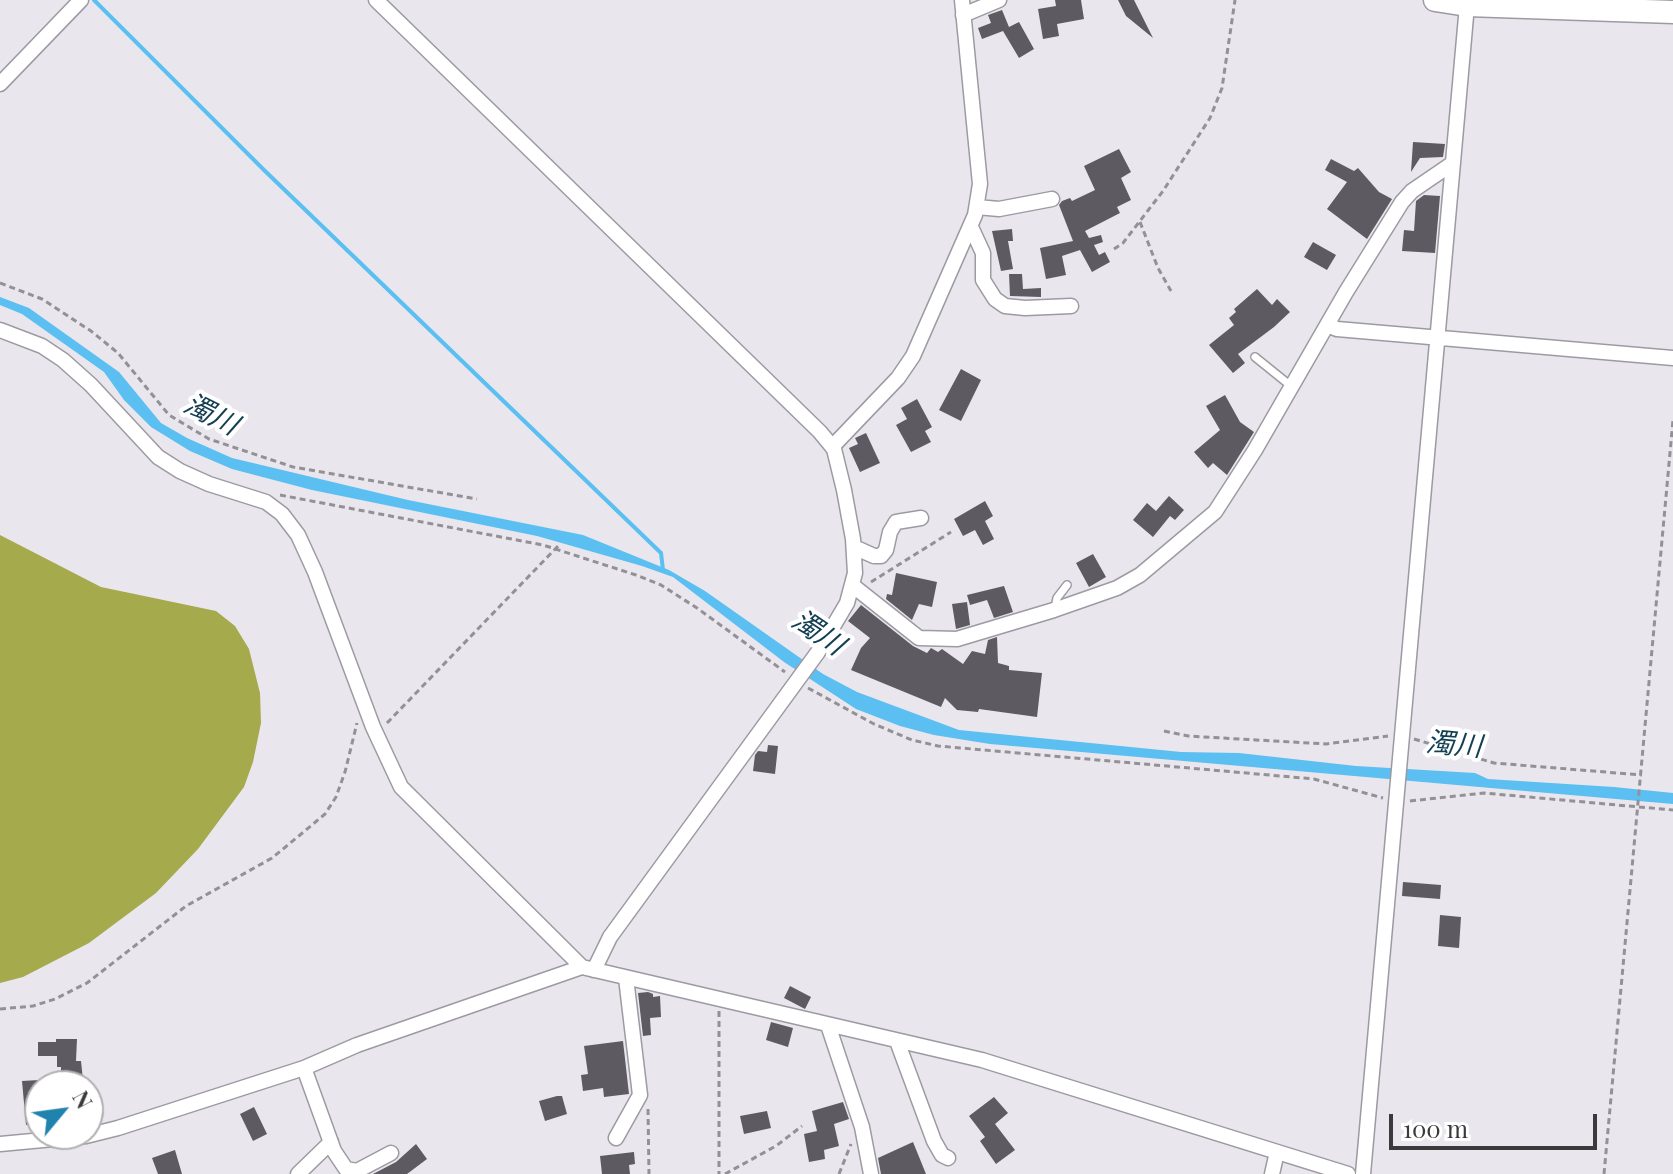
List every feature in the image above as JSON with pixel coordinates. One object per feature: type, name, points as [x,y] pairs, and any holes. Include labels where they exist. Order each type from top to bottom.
[{"type":"main road","points":[[1435,0],[1467,5],[1665,8]]},
{"type":"street","points":[[0,84],[81,0]]},
{"type":"street","points":[[0,1144],[86,1136],[118,1128],[304,1068],[357,1045],[588,968],[818,652],[854,587],[854,547],[844,490],[832,447],[376,0]]},
{"type":"street","points":[[832,447],[898,378],[913,356],[971,227],[980,184],[962,8],[999,0]]},
{"type":"street","points":[[1363,1174],[1467,5]]},
{"type":"street","points":[[854,587],[919,638],[957,639],[1117,588],[1140,575],[1215,512],[1407,196],[1453,163]]},
{"type":"street","points":[[977,207],[999,209],[1052,199]]},
{"type":"street","points":[[971,227],[983,253],[983,280],[995,299],[1005,306],[1025,308],[1071,306]]},
{"type":"street","points":[[1327,325],[1337,329],[1673,358]]},
{"type":"street","points":[[0,330],[42,346],[63,360],[91,385],[158,457],[209,484],[266,502],[282,514],[298,535],[315,572],[376,734],[401,787],[588,968],[982,1060],[1348,1174]]},
{"type":"street","points":[[854,547],[881,556],[896,522],[921,518]]},
{"type":"street","points":[[616,1138],[638,1103],[640,1092],[626,978]]},
{"type":"street","points":[[828,1025],[862,1127],[871,1174]]},
{"type":"street","points":[[897,1041],[934,1141],[942,1155],[948,1158]]},
{"type":"street","points":[[304,1068],[331,1142],[343,1165],[353,1172],[391,1153]]},
{"type":"street","points":[[298,1174],[331,1142]]},
{"type":"street","points":[[1272,1174],[1277,1152]]},
{"type":"lane","points":[[1255,357],[1291,386]]},
{"type":"lane","points":[[1054,610],[1057,598],[1067,585]]},
{"type":"path","points":[[1114,249],[1123,243],[1163,191],[1210,118],[1222,88],[1235,0]]},
{"type":"path","points":[[1140,222],[1158,268],[1171,291]]},
{"type":"path","points":[[0,283],[42,299],[91,331],[118,353],[155,394],[169,415],[209,439],[293,467],[477,499]]},
{"type":"path","points":[[1604,1174],[1673,420]]},
{"type":"path","points":[[854,587],[951,532]]},
{"type":"path","points":[[376,734],[560,544]]},
{"type":"path","points":[[0,1009],[33,1006],[87,983],[186,906],[272,858],[309,828],[325,814],[336,797],[354,739],[361,695]]},
{"type":"path","points":[[1397,800],[1484,793],[1673,810]]},
{"type":"path","points":[[719,1000],[722,1174],[776,1146],[802,1126]]},
{"type":"path","points":[[640,1092],[647,1100],[649,1174]]},
{"type":"path","points":[[839,1174],[852,1140],[862,1127]]},
{"type":"green space","points":[[0,535],[101,587],[216,611],[235,626],[249,649],[260,693],[261,723],[244,787],[198,849],[156,893],[89,943],[23,977],[0,983]]},
{"type":"water","name":"濁川","points":[[0,297],[29,308],[119,372],[161,423],[187,438],[232,458],[408,500],[583,535],[669,570],[705,591],[823,674],[857,692],[959,730],[1181,752],[1239,753],[1356,766],[1475,773],[1488,779],[1673,793],[1673,804],[990,744],[900,726],[856,709],[784,662],[673,577],[537,536],[312,490],[232,469],[190,451],[151,427],[124,400],[104,372],[22,314],[0,305]]},
{"type":"building","points":[[1055,0],[1081,0],[1084,19],[1057,24],[1059,36],[1043,39],[1038,9],[1056,6]]},
{"type":"building","points":[[1118,0],[1134,0],[1153,38],[1126,16]]},
{"type":"building","points":[[1002,10],[1009,27],[1019,22],[1034,49],[1019,58],[1003,31],[982,39],[978,28],[991,23],[988,15]]},
{"type":"building","points":[[1413,142],[1445,144],[1443,157],[1420,158],[1411,172]]},
{"type":"building","points":[[1119,149],[1131,172],[1121,178],[1131,200],[1117,207],[1120,213],[1085,231],[1089,238],[1101,235],[1103,242],[1094,245],[1099,255],[1105,252],[1110,262],[1092,272],[1080,250],[1062,256],[1066,275],[1046,279],[1040,248],[1073,241],[1059,205],[1062,201],[1070,198],[1072,201],[1095,190],[1084,166]]},
{"type":"building","points":[[1331,159],[1354,171],[1358,168],[1379,192],[1392,199],[1367,239],[1327,209],[1347,182],[1325,170]]},
{"type":"building","points":[[1424,195],[1440,196],[1435,253],[1402,251],[1404,230],[1414,231],[1416,201]]},
{"type":"building","points":[[1012,229],[1013,241],[1008,241],[1013,269],[1001,271],[992,231]]},
{"type":"building","points":[[1313,242],[1336,255],[1327,270],[1304,257]]},
{"type":"building","points":[[1009,274],[1022,274],[1023,289],[1041,288],[1041,297],[1010,296]]},
{"type":"building","points":[[1257,289],[1272,305],[1277,299],[1290,312],[1238,354],[1245,363],[1233,373],[1209,345],[1234,325],[1229,318],[1236,312],[1234,309]]},
{"type":"building","points":[[961,369],[981,380],[961,421],[939,410]]},
{"type":"building","points":[[1225,395],[1240,422],[1254,432],[1227,475],[1213,463],[1208,468],[1194,452],[1220,430],[1206,406]]},
{"type":"building","points":[[917,399],[932,427],[925,431],[931,442],[911,452],[896,425],[907,419],[901,408]]},
{"type":"building","points":[[866,433],[880,463],[860,472],[849,448],[858,444],[855,438]]},
{"type":"building","points":[[1169,496],[1184,510],[1175,520],[1170,516],[1153,537],[1133,520],[1147,503],[1156,511]]},
{"type":"building","points":[[985,501],[993,516],[985,521],[994,539],[983,545],[975,530],[963,536],[954,519]]},
{"type":"building","points":[[1093,554],[1106,577],[1089,587],[1076,563]]},
{"type":"building","points":[[896,573],[937,582],[932,607],[919,604],[912,620],[886,599],[887,594],[892,595]]},
{"type":"building","points":[[1004,586],[1013,612],[994,618],[987,600],[970,605],[967,595]]},
{"type":"building","points":[[967,602],[970,625],[956,629],[952,604]]},
{"type":"building","points":[[861,605],[913,646],[927,653],[931,648],[938,652],[942,649],[963,664],[972,651],[985,654],[988,640],[997,637],[998,663],[1009,666],[1009,670],[1042,673],[1037,717],[979,709],[978,712],[957,710],[945,698],[941,707],[851,670],[861,648],[870,638],[848,621]]},
{"type":"building","points":[[768,745],[778,746],[775,774],[753,771],[755,755],[758,751],[767,752]]},
{"type":"building","points":[[1403,882],[1441,885],[1440,899],[1402,896]]},
{"type":"building","points":[[1440,915],[1461,917],[1459,948],[1438,946]]},
{"type":"building","points":[[790,986],[811,997],[805,1009],[784,998]]},
{"type":"building","points":[[648,992],[653,997],[660,996],[661,1017],[650,1018],[651,1035],[643,1036],[638,993]]},
{"type":"building","points":[[771,1022],[793,1028],[788,1047],[766,1040]]},
{"type":"building","points":[[56,1039],[77,1039],[76,1061],[81,1061],[82,1070],[61,1070],[57,1067],[57,1056],[38,1056],[38,1042],[56,1042]]},
{"type":"building","points":[[623,1041],[629,1094],[604,1097],[603,1088],[583,1091],[581,1075],[588,1074],[584,1046]]},
{"type":"building","points":[[562,1096],[567,1114],[545,1121],[539,1101]]},
{"type":"building","points":[[994,1097],[1008,1113],[995,1124],[1015,1150],[996,1164],[980,1141],[985,1137],[969,1116]]},
{"type":"building","points":[[843,1102],[849,1119],[834,1124],[839,1146],[824,1150],[825,1159],[809,1162],[804,1134],[817,1131],[812,1111]]},
{"type":"building","points":[[254,1107],[267,1134],[253,1141],[240,1114]]},
{"type":"building","points":[[767,1111],[771,1128],[744,1134],[740,1116]]},
{"type":"building","points":[[913,1142],[926,1174],[881,1174],[878,1158]]},
{"type":"building","points":[[416,1144],[427,1159],[407,1174],[373,1174],[396,1162]]},
{"type":"building","points":[[175,1150],[182,1174],[158,1174],[152,1158]]},
{"type":"building","points":[[634,1152],[635,1164],[629,1165],[630,1174],[602,1174],[600,1156]]},
{"type":"waterway","points":[[94,0],[265,171],[661,553],[663,570]]}]
